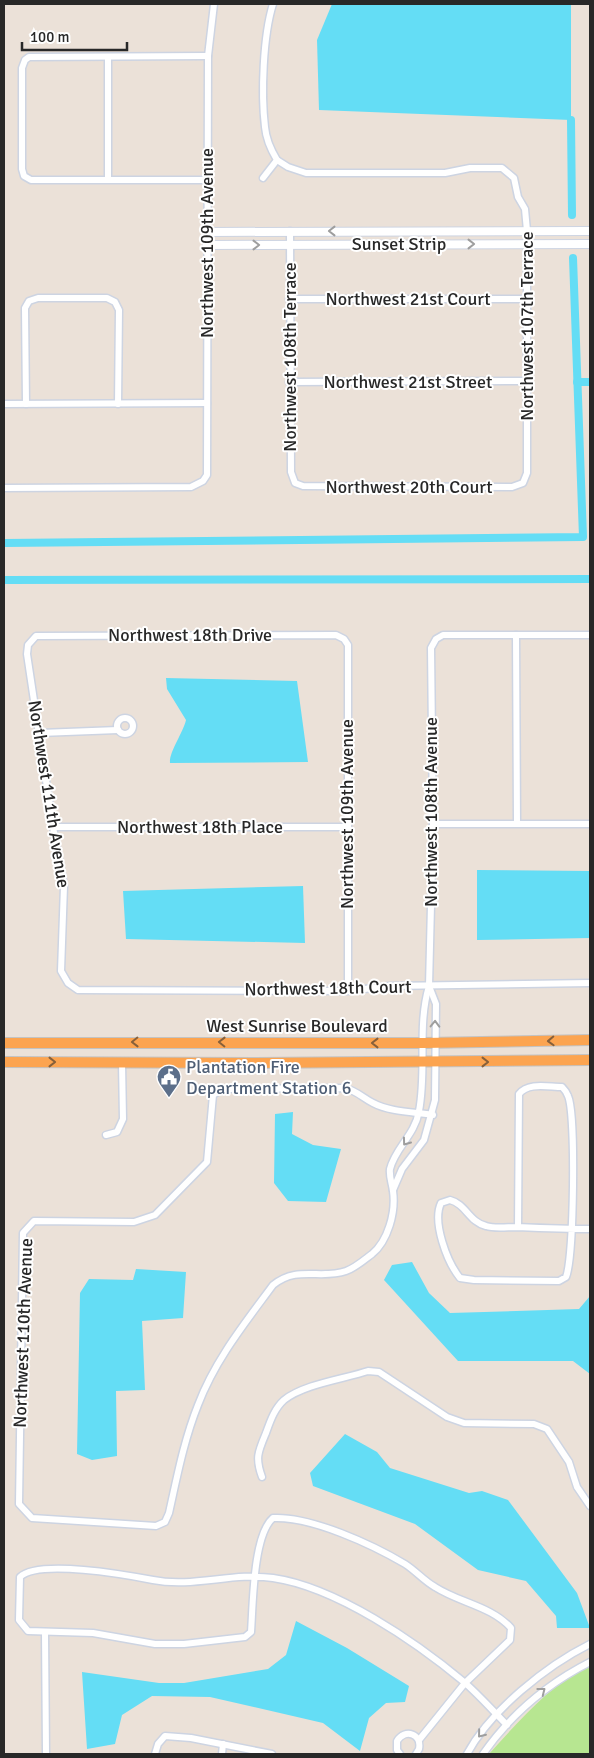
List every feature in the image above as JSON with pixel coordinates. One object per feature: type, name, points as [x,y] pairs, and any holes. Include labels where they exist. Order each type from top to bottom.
[{"type":"highway","name":"West Sunrise Boulevard","points":[[4,1043],[424,1044],[590,1040]]},
{"type":"highway","name":"West Sunrise Boulevard","points":[[4,1062],[590,1060]]},
{"type":"street","name":"Northwest 109th Avenue","points":[[4,488],[191,487],[203,481],[207,475],[208,56],[214,4]]},
{"type":"street","points":[[263,178],[277,160],[269,147],[265,128],[265,46],[273,4]]},
{"type":"street","points":[[207,180],[31,180],[24,176],[22,169],[22,68],[25,60],[29,57],[208,56]]},
{"type":"street","points":[[108,57],[108,179]]},
{"type":"street","name":"Northwest 107th Terrace","points":[[277,160],[288,167],[306,173],[445,173],[470,168],[502,168],[514,178],[518,197],[526,209],[528,231],[527,472],[522,483]]},
{"type":"street","name":"Northwest 108th Terrace","points":[[290,231],[290,472],[294,483]]},
{"type":"street","name":"Sunset Strip","points":[[207,232],[590,231]]},
{"type":"street","name":"Sunset Strip","points":[[207,245],[590,244]]},
{"type":"street","points":[[26,404],[25,308],[29,301],[38,298],[107,298],[115,302],[119,310],[118,404]]},
{"type":"street","name":"Northwest 21st Court","points":[[289,299],[527,299]]},
{"type":"street","name":"Northwest 21st Street","points":[[290,382],[527,381]]},
{"type":"street","points":[[4,404],[207,403]]},
{"type":"street","name":"Northwest 20th Court","points":[[294,483],[303,486],[492,487],[512,487],[522,483]]},
{"type":"street","name":"Northwest 108th Avenue","points":[[165,1522],[188,1434],[198,1404],[233,1339],[273,1285],[282,1278],[294,1274],[348,1271],[374,1252],[385,1238],[391,1216],[393,1190],[390,1175],[391,1167],[412,1134],[419,1113],[423,1085],[424,1004],[430,986],[433,824],[431,648],[436,639],[443,634],[516,635]]},
{"type":"street","name":"Northwest 18th Drive","points":[[36,636],[336,635],[344,639]]},
{"type":"street","points":[[517,823],[516,635],[590,635]]},
{"type":"street","name":"Northwest 111th Avenue","points":[[36,636],[28,646],[27,654],[53,827],[64,886],[61,971],[68,983]]},
{"type":"street","name":"Northwest 109th Avenue","points":[[344,639],[348,646],[348,991]]},
{"type":"street","points":[[40,733],[118,730]]},
{"type":"street","points":[[433,824],[590,824]]},
{"type":"street","name":"Northwest 18th Place","points":[[53,827],[347,826]]},
{"type":"street","name":"Northwest 18th Court","points":[[68,983],[78,990],[348,991],[389,986],[590,983]]},
{"type":"street","name":"Northwest 108th Avenue","points":[[393,1190],[402,1169],[424,1140],[433,1115],[436,1062],[436,1004],[430,986]]},
{"type":"street","points":[[106,1135],[116,1132],[123,1119],[122,1063]]},
{"type":"street","points":[[518,1227],[519,1094],[530,1086],[562,1086],[569,1096],[572,1120],[572,1229],[570,1268],[566,1277],[559,1281],[460,1278],[445,1251],[438,1210],[441,1203],[450,1200],[456,1202],[476,1223],[488,1227],[518,1227],[572,1229],[590,1229]]},
{"type":"street","name":"Northwest 110th Avenue","points":[[165,1522],[156,1526],[32,1518],[25,1513],[19,1504],[23,1232],[34,1221],[134,1222],[155,1215],[207,1162],[213,1095],[223,1089],[345,1088],[358,1092],[374,1104],[419,1113]]},
{"type":"street","points":[[419,1113],[433,1115]]},
{"type":"street","points":[[262,1477],[256,1462],[273,1413],[284,1400],[301,1391],[368,1371],[379,1372],[447,1417],[464,1423],[534,1424],[547,1429],[569,1462],[577,1487],[590,1506]]},
{"type":"street","points":[[419,1740],[465,1683],[510,1640],[511,1628],[500,1616],[435,1587],[406,1565],[360,1542],[305,1521],[273,1518],[265,1524],[254,1576],[251,1632],[245,1637],[184,1644],[155,1644],[93,1633],[28,1631],[19,1620],[20,1577],[25,1572],[75,1570],[119,1574],[164,1582],[254,1576],[298,1583],[358,1609],[419,1648],[465,1683],[507,1725]]},
{"type":"street","points":[[45,1632],[46,1754]]},
{"type":"street","points":[[467,1754],[497,1715],[532,1682],[590,1644]]},
{"type":"street","points":[[482,1754],[528,1702],[551,1684],[590,1662]]},
{"type":"street","points":[[400,1754],[396,1745],[399,1737],[408,1733],[416,1736],[419,1740],[420,1749],[416,1754]]},
{"type":"street","points":[[156,1754],[158,1744],[165,1736],[224,1744],[272,1754]]},
{"type":"street","points":[[222,1754],[224,1744]]},
{"type":"green space","points":[[590,1664],[590,1754],[489,1754],[548,1693]]},
{"type":"water","points":[[332,4],[571,4],[571,120],[319,110],[317,40]]},
{"type":"water","points":[[166,678],[297,681],[308,762],[170,763],[172,753],[186,720],[167,689]]},
{"type":"water","points":[[477,870],[590,871],[590,938],[477,940]]},
{"type":"water","points":[[303,886],[305,943],[126,939],[123,891]]},
{"type":"water","points":[[293,1112],[292,1134],[313,1145],[341,1149],[326,1202],[288,1201],[274,1183],[275,1114]]},
{"type":"water","points":[[412,1262],[429,1293],[450,1313],[579,1309],[590,1296],[590,1374],[573,1361],[458,1361],[384,1280],[392,1265]]},
{"type":"water","points":[[136,1269],[186,1272],[183,1318],[142,1321],[145,1390],[116,1391],[117,1456],[92,1460],[77,1454],[80,1293],[89,1279],[133,1280]]},
{"type":"water","points":[[345,1434],[377,1452],[390,1468],[469,1493],[482,1491],[508,1500],[577,1593],[590,1628],[557,1628],[556,1616],[526,1581],[478,1570],[415,1524],[313,1486],[310,1473]]},
{"type":"water","points":[[296,1621],[347,1648],[409,1686],[405,1702],[386,1703],[369,1718],[360,1751],[323,1723],[210,1697],[152,1696],[122,1715],[115,1744],[87,1749],[82,1672],[159,1683],[184,1683],[268,1669],[286,1655]]},
{"type":"waterway","points":[[571,120],[572,215]]},
{"type":"waterway","points":[[4,543],[583,537],[573,258]]},
{"type":"waterway","points":[[577,382],[590,382]]},
{"type":"waterway","points":[[4,580],[590,579]]},
{"type":"place","name":"Plantation Fire Department Station 6","points":[[169,1098]]}]
